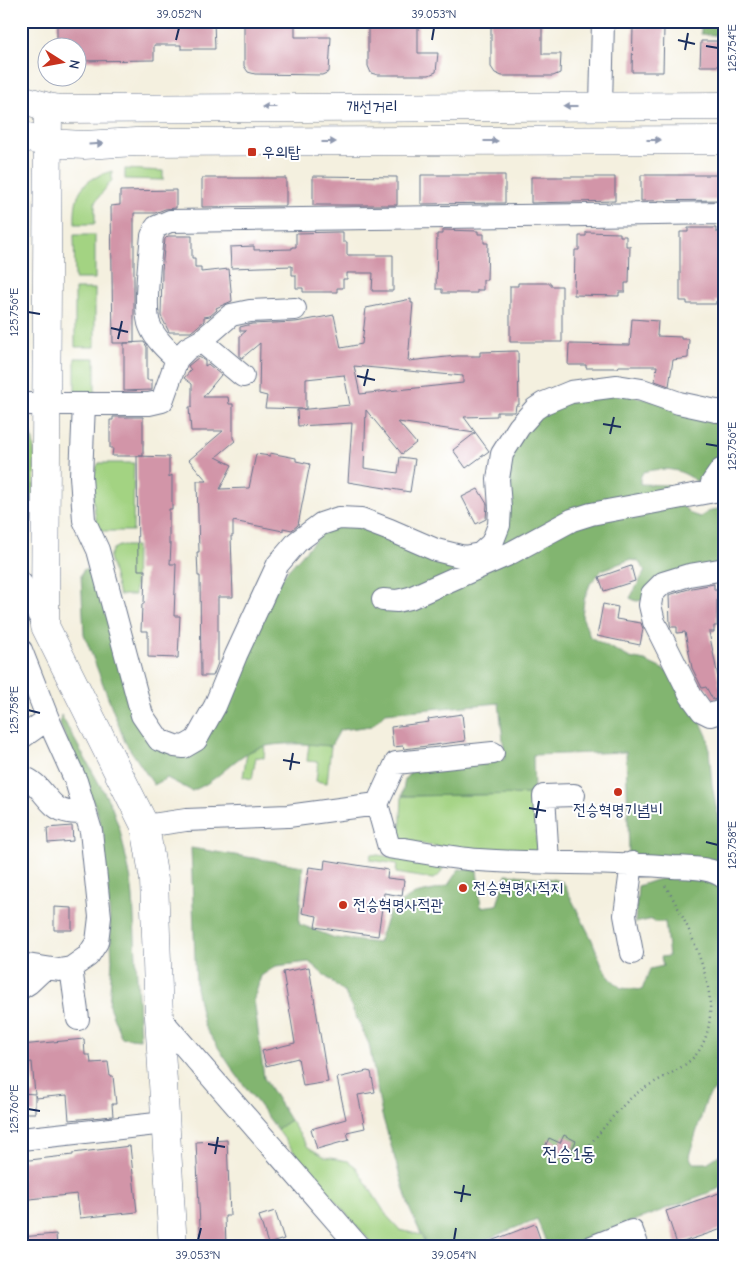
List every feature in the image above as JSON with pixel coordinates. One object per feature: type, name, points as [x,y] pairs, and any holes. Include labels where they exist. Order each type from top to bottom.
[{"type":"main road","name":"개선거리","points":[[21,99],[48,107],[77,109],[725,106]]},
{"type":"main road","points":[[48,107],[34,404],[45,626],[145,826],[154,880],[159,1017],[173,1247]]},
{"type":"main road","points":[[21,136],[47,143],[84,145],[136,142],[725,140]]},
{"type":"street","points":[[601,106],[603,21]]},
{"type":"street","points":[[177,360],[160,342],[149,325],[147,304],[152,236],[156,227],[170,221],[725,215]]},
{"type":"street","points":[[34,404],[149,404],[162,401],[177,360],[188,348],[201,341],[231,315],[239,312],[295,310]]},
{"type":"street","points":[[201,341],[243,376]]},
{"type":"street","points":[[490,554],[499,525],[498,479],[502,454],[519,427],[535,409],[544,403],[571,392],[617,386],[642,390],[679,403],[716,412],[725,411]]},
{"type":"street","points":[[84,404],[81,476],[84,520],[98,550],[142,715],[159,740],[175,746],[184,747],[196,740],[215,706],[278,564],[297,542],[322,524],[339,518],[361,520],[436,550],[464,557],[490,554]]},
{"type":"street","points":[[383,600],[397,601],[410,598],[490,554],[572,520],[591,514],[718,490],[712,483],[721,470],[725,470]]},
{"type":"street","points":[[725,569],[688,575],[663,583],[652,594],[650,605],[654,622],[691,696],[702,711],[710,715],[725,710]]},
{"type":"street","points":[[21,583],[45,626]]},
{"type":"street","points":[[21,650],[48,720],[76,781],[86,813],[91,831],[100,917],[97,942],[88,956],[71,968],[59,970],[21,964]]},
{"type":"street","points":[[21,738],[48,720]]},
{"type":"street","points":[[493,753],[396,763],[377,804],[389,847],[478,860],[643,864],[701,870],[719,874],[725,878]]},
{"type":"street","points":[[21,777],[42,789],[55,806],[71,813],[86,813]]},
{"type":"street","points":[[548,862],[544,796],[574,795]]},
{"type":"street","points":[[145,826],[186,820],[288,816],[377,804]]},
{"type":"street","points":[[632,953],[626,915],[643,864]]},
{"type":"street","points":[[21,988],[29,984],[45,968]]},
{"type":"street","points":[[71,968],[78,1019]]},
{"type":"street","points":[[159,1017],[359,1247]]},
{"type":"street","points":[[21,1139],[166,1123]]},
{"type":"street","points":[[592,1247],[632,1231],[638,1247]]},
{"type":"path","points":[[590,1144],[624,1105],[639,1092],[682,1067],[695,1055],[708,1029],[710,1002],[706,978],[682,916],[670,892],[658,875],[643,864]]},
{"type":"green space","points":[[701,21],[725,21],[725,36],[701,34]]},
{"type":"green space","points":[[125,169],[163,171],[163,180],[125,179]]},
{"type":"green space","points":[[112,171],[112,180],[95,202],[95,224],[75,224],[76,203],[86,183]]},
{"type":"green space","points":[[74,235],[95,235],[95,279],[75,279]]},
{"type":"green space","points":[[21,246],[25,253],[24,351],[21,359]]},
{"type":"green space","points":[[75,289],[95,289],[95,347],[75,347]]},
{"type":"green space","points":[[75,358],[95,358],[95,393],[75,394]]},
{"type":"green space","points":[[615,392],[725,417],[725,465],[707,480],[696,481],[677,471],[657,469],[643,472],[640,484],[668,485],[676,492],[500,550],[506,455],[548,407]]},
{"type":"green space","points":[[21,422],[26,422],[30,430],[34,455],[32,520],[28,524],[21,524]]},
{"type":"green space","points":[[99,463],[134,463],[133,531],[99,531],[95,515],[93,486]]},
{"type":"green space","points":[[681,504],[691,514],[700,517],[711,510],[725,508],[725,559],[646,600],[636,601],[630,598],[645,571],[638,561],[629,560],[602,570],[590,584],[584,600],[582,616],[590,637],[630,658],[645,661],[671,673],[700,720],[708,738],[712,784],[719,824],[725,836],[725,872],[629,855],[626,752],[533,755],[534,794],[402,796],[405,779],[413,769],[505,759],[499,703],[385,713],[372,726],[340,730],[331,746],[288,744],[256,749],[247,753],[208,783],[192,791],[167,778],[154,785],[125,742],[84,634],[81,575],[84,569],[95,572],[135,718],[187,753],[282,577],[327,527],[345,523],[461,562],[588,519]]},
{"type":"green space","points":[[119,546],[136,546],[135,595],[119,595],[109,557],[113,549]]},
{"type":"green space","points":[[61,715],[111,805],[120,830],[133,897],[140,1039],[121,1037],[109,1006],[112,960],[103,833],[96,808],[60,725]]},
{"type":"green space","points":[[309,744],[331,746],[327,783],[316,781],[318,762],[307,761]]},
{"type":"green space","points":[[265,745],[264,758],[256,757],[252,779],[243,777],[247,753]]},
{"type":"green space","points":[[534,794],[537,853],[491,854],[400,841],[402,796]]},
{"type":"green space","points":[[191,848],[303,866],[299,924],[335,938],[378,943],[391,908],[415,894],[448,885],[459,869],[477,870],[481,907],[497,905],[506,874],[563,882],[610,978],[621,988],[642,990],[650,969],[663,966],[661,957],[669,956],[665,922],[654,922],[653,919],[635,923],[638,886],[652,881],[679,878],[705,882],[725,890],[725,1079],[707,1098],[689,1156],[693,1163],[707,1163],[719,1155],[725,1154],[725,1185],[570,1245],[558,1247],[546,1242],[537,1219],[468,1247],[427,1247],[410,1210],[382,1115],[369,1044],[345,993],[309,962],[276,966],[261,976],[254,999],[264,1078],[290,1120],[277,1129],[235,1073],[204,1026],[196,988]]},
{"type":"green space","points":[[371,854],[444,865],[439,875],[433,879],[396,873],[397,864],[370,860]]},
{"type":"green space","points":[[290,1120],[308,1147],[325,1157],[348,1161],[356,1167],[387,1216],[400,1230],[421,1235],[427,1247],[375,1247],[300,1160],[277,1129]]},
{"type":"building","points":[[57,21],[214,21],[215,49],[181,49],[181,45],[154,45],[154,60],[88,61],[88,38],[57,38]]},
{"type":"building","points":[[244,21],[295,21],[295,37],[331,37],[329,72],[322,75],[255,74],[248,72],[244,66]]},
{"type":"building","points":[[368,21],[418,21],[418,53],[438,53],[436,72],[429,75],[378,75],[371,73],[368,66]]},
{"type":"building","points":[[491,21],[542,21],[542,54],[561,54],[560,73],[553,76],[502,76],[495,73],[491,67]]},
{"type":"building","points":[[633,27],[664,28],[663,72],[632,72]]},
{"type":"building","points":[[701,41],[725,41],[725,66],[700,66]]},
{"type":"building","points":[[421,175],[505,175],[505,203],[421,204]]},
{"type":"building","points":[[641,175],[725,175],[725,200],[641,201]]},
{"type":"building","points":[[313,176],[397,177],[397,205],[313,205]]},
{"type":"building","points":[[531,177],[615,177],[615,201],[531,203]]},
{"type":"building","points":[[202,178],[286,178],[286,206],[202,207]]},
{"type":"building","points":[[176,190],[176,208],[165,209],[155,213],[134,213],[134,343],[113,343],[111,206],[120,205],[120,191]]},
{"type":"building","points":[[688,228],[716,228],[716,232],[723,232],[723,241],[725,241],[725,293],[723,293],[723,301],[716,301],[716,304],[687,304],[687,301],[680,301],[680,232],[688,232]]},
{"type":"building","points":[[443,230],[478,231],[478,234],[484,234],[484,243],[488,243],[487,280],[483,280],[483,290],[477,290],[477,293],[442,293],[442,289],[436,289],[437,234],[443,234]]},
{"type":"building","points":[[343,232],[343,242],[347,242],[347,255],[393,255],[393,291],[372,291],[373,273],[347,273],[347,279],[343,279],[343,288],[337,288],[337,292],[303,292],[303,288],[296,288],[296,275],[292,275],[292,266],[231,268],[230,247],[254,246],[254,250],[292,249],[292,247],[296,247],[296,233]]},
{"type":"building","points":[[586,232],[620,233],[620,236],[626,236],[626,246],[630,246],[629,283],[625,283],[625,292],[619,292],[619,296],[574,295],[575,250],[579,250],[579,236],[586,236]]},
{"type":"building","points":[[168,236],[192,236],[192,258],[195,258],[195,267],[201,267],[201,272],[229,269],[232,301],[216,308],[217,310],[210,316],[204,317],[204,321],[191,332],[169,332],[161,316],[162,270],[165,239]]},
{"type":"building","points":[[518,283],[551,283],[551,286],[562,286],[562,342],[510,342],[510,286],[518,286]]},
{"type":"building","points":[[411,299],[411,303],[413,303],[408,361],[457,356],[480,356],[480,352],[518,351],[519,405],[516,405],[515,412],[497,412],[497,416],[464,417],[489,451],[466,468],[453,450],[475,433],[398,422],[416,443],[402,454],[366,410],[364,468],[398,473],[400,457],[415,459],[410,492],[348,482],[352,423],[298,426],[297,410],[350,405],[344,375],[306,379],[306,409],[265,408],[267,396],[259,394],[260,343],[242,358],[240,357],[240,336],[246,331],[240,331],[240,327],[252,324],[296,322],[334,315],[341,348],[362,344],[366,308]],"holes":[[[354,366],[463,376],[463,383],[360,394]]]},
{"type":"building","points":[[632,319],[658,321],[657,336],[689,339],[688,358],[673,360],[669,386],[655,381],[657,366],[586,368],[586,365],[568,365],[569,344],[630,345]]},
{"type":"building","points":[[144,342],[147,347],[147,380],[152,380],[152,390],[124,391],[124,343]]},
{"type":"building","points":[[199,357],[205,361],[205,366],[208,364],[221,375],[203,397],[228,397],[229,404],[233,404],[233,438],[235,441],[216,457],[232,465],[220,489],[249,488],[256,454],[270,456],[270,453],[296,458],[296,461],[310,464],[298,525],[292,530],[283,528],[283,531],[233,521],[233,536],[231,536],[233,597],[218,597],[218,663],[213,676],[201,676],[200,576],[198,576],[197,552],[199,552],[197,481],[207,481],[189,460],[223,431],[191,431],[189,407],[192,407],[192,384],[184,378],[191,370],[188,366]]},
{"type":"building","points":[[113,417],[143,417],[143,456],[112,456],[113,448],[110,448],[110,420],[113,420]]},
{"type":"building","points":[[137,456],[169,457],[169,477],[172,475],[172,509],[169,509],[169,544],[171,544],[170,564],[176,564],[174,616],[180,616],[178,658],[148,657],[148,631],[141,631],[145,570],[138,570]]},
{"type":"building","points":[[478,489],[487,504],[486,519],[476,524],[462,497]]},
{"type":"building","points":[[631,566],[635,581],[604,591],[599,577]]},
{"type":"building","points":[[714,584],[714,590],[717,590],[717,626],[714,626],[714,632],[709,632],[720,687],[725,684],[725,697],[713,700],[706,687],[702,688],[692,668],[685,632],[677,633],[677,627],[671,627],[669,595]]},
{"type":"building","points":[[603,604],[618,607],[616,619],[641,623],[643,629],[640,645],[597,636]]},
{"type":"building","points":[[462,714],[465,741],[404,749],[403,746],[393,747],[391,727],[429,722],[428,719]]},
{"type":"building","points":[[72,826],[73,841],[48,843],[47,828]]},
{"type":"building","name":"전승혁명사적관","points":[[325,860],[388,870],[387,878],[404,880],[402,896],[384,893],[378,936],[315,927],[317,916],[302,913],[309,867],[324,869]]},
{"type":"building","points":[[54,907],[72,908],[72,930],[54,930]]},
{"type":"building","points":[[309,967],[328,1082],[303,1086],[298,1058],[266,1066],[262,1051],[295,1043],[283,972]]},
{"type":"building","points":[[84,1039],[85,1055],[90,1055],[91,1063],[108,1062],[110,1076],[113,1076],[116,1104],[112,1104],[113,1116],[69,1120],[67,1095],[36,1098],[35,1095],[35,1113],[21,1113],[21,1093],[35,1094],[32,1062],[21,1063],[21,1045]]},
{"type":"building","points":[[367,1071],[371,1072],[375,1092],[358,1095],[365,1128],[347,1132],[349,1140],[317,1149],[311,1129],[346,1119],[337,1078]]},
{"type":"building","points":[[564,1135],[576,1141],[567,1160],[544,1149],[549,1138],[560,1143]]},
{"type":"building","points":[[227,1140],[230,1216],[225,1216],[226,1247],[201,1247],[196,1142]]},
{"type":"building","points":[[130,1146],[137,1212],[80,1218],[77,1194],[21,1200],[21,1161]]},
{"type":"building","points":[[725,1191],[725,1228],[677,1244],[666,1211]]},
{"type":"building","points":[[275,1211],[284,1239],[268,1244],[259,1216]]},
{"type":"building","points":[[535,1224],[543,1247],[478,1247],[478,1246]]},
{"type":"building","points":[[56,1234],[57,1247],[21,1247],[21,1237]]},
{"type":"place","name":"우의탑","points":[[252,152]]},
{"type":"place","name":"전승혁명기념비","points":[[618,792]]},
{"type":"place","name":"전승혁명사적지","points":[[463,888]]},
{"type":"place","name":"전승혁명사적관","points":[[343,905]]},
{"type":"district","name":"전승1동","points":[[569,1154]]}]
